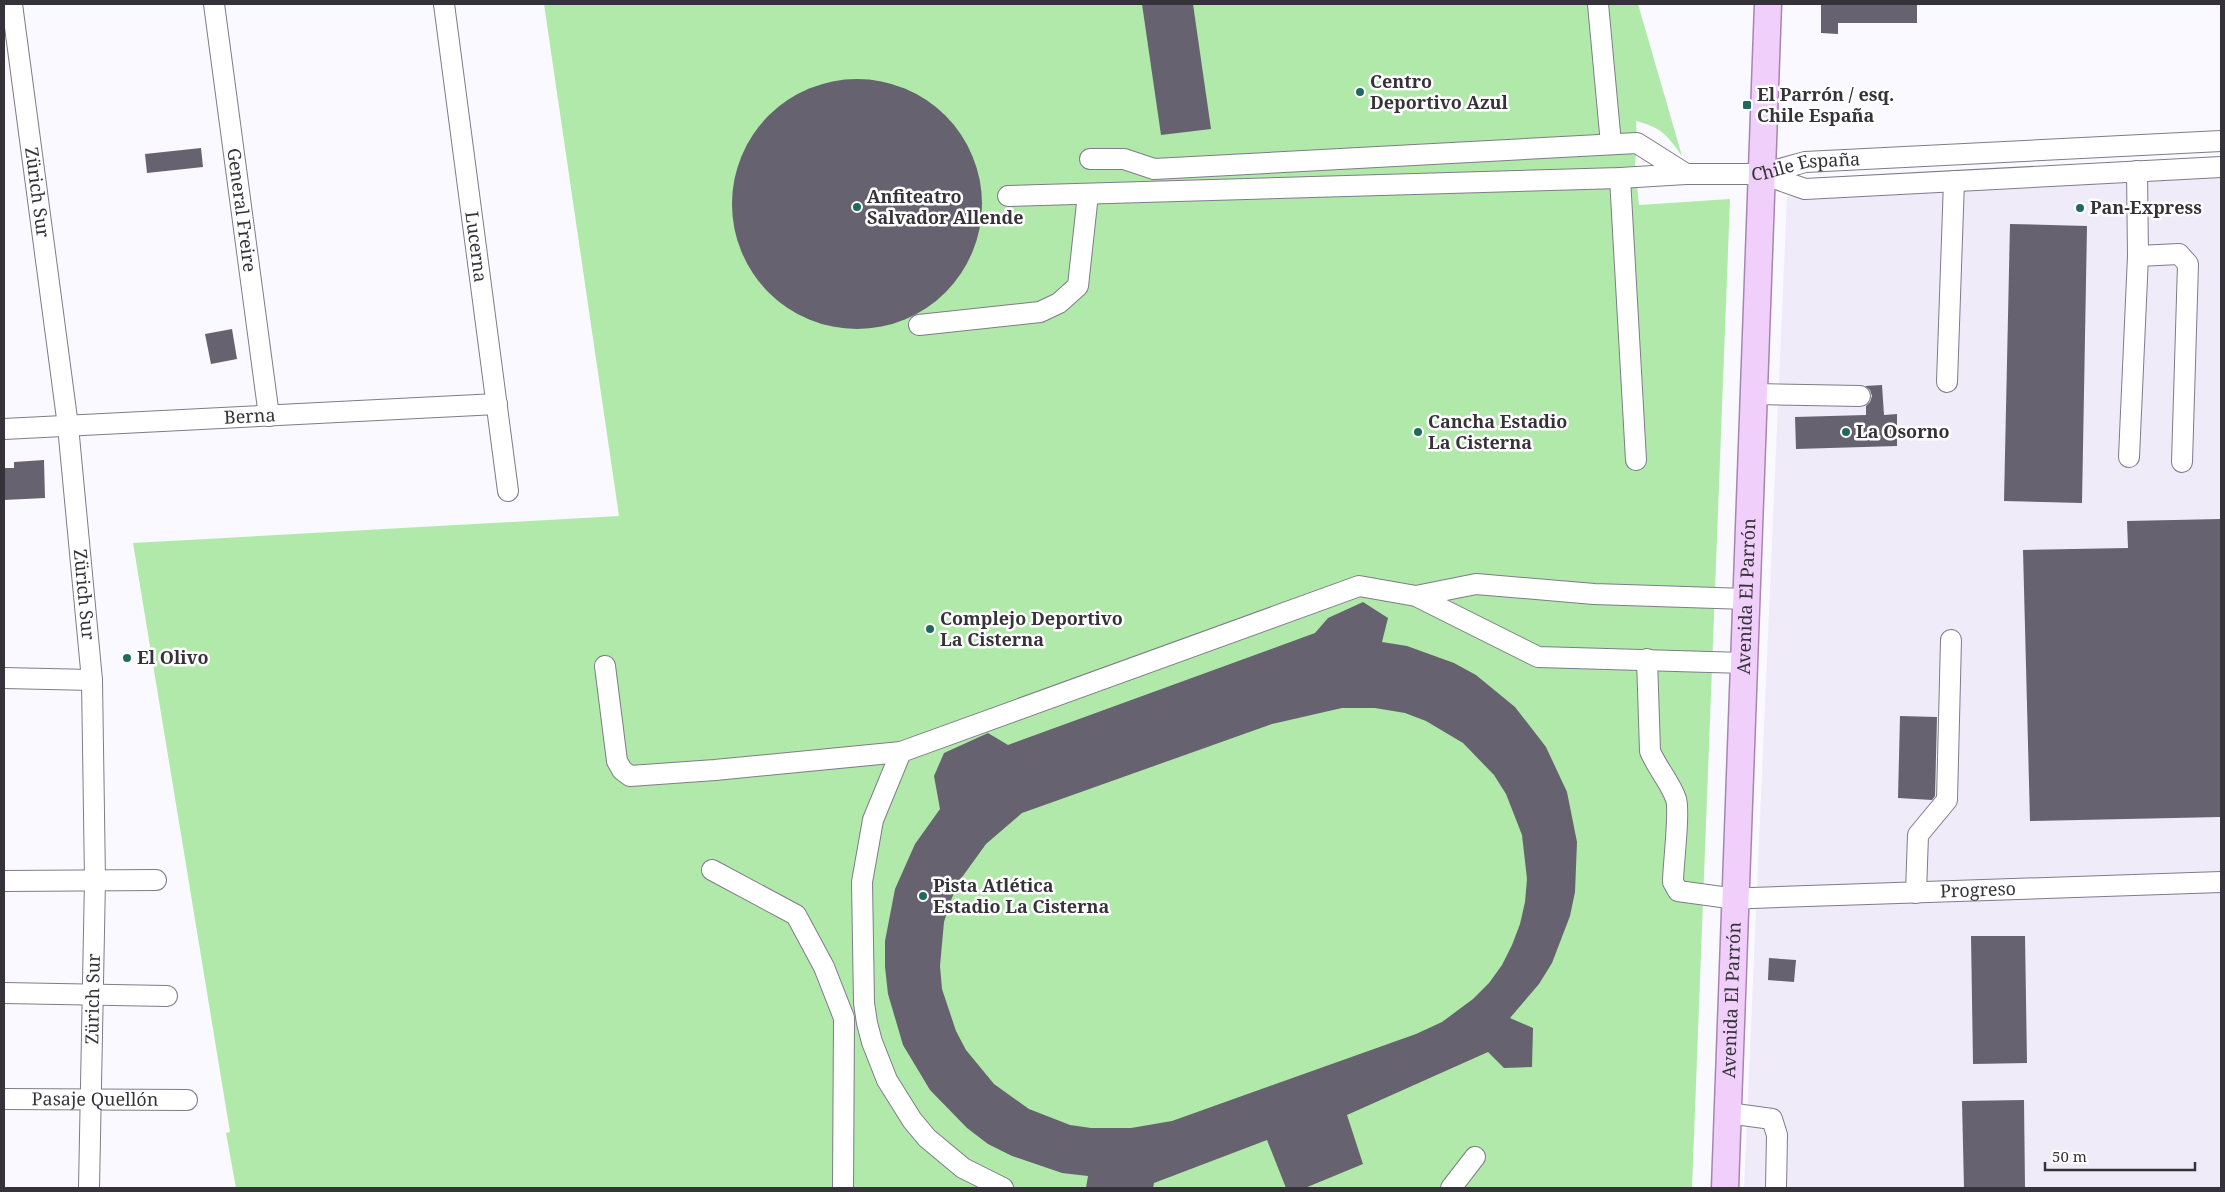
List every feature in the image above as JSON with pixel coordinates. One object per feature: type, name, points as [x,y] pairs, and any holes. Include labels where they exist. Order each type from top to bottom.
[{"type":"main road","name":"Avenida El Parrón","points":[[1725,1188],[1768,4]]},
{"type":"street","name":"Zürich Sur","points":[[12,4],[68,426],[92,680],[95,880],[89,1188]]},
{"type":"street","name":"General Freire","points":[[214,4],[269,416]]},
{"type":"street","name":"Lucerna","points":[[444,4],[508,491]]},
{"type":"street","points":[[1598,4],[1611,144]]},
{"type":"street","name":"Chile España","points":[[1762,174],[1805,162],[2221,141]]},
{"type":"street","points":[[1090,159],[1124,159],[1154,169],[1637,143],[1686,174]]},
{"type":"street","name":"Chile España","points":[[1762,174],[1805,188],[2221,167]]},
{"type":"street","points":[[2129,457],[2138,256],[2137,171]]},
{"type":"street","points":[[1008,196],[1620,178],[1686,174],[1762,174]]},
{"type":"street","points":[[1620,178],[1636,460]]},
{"type":"street","points":[[1947,382],[1954,181]]},
{"type":"street","points":[[918,325],[1040,312],[1060,303],[1078,286],[1088,194]]},
{"type":"street","points":[[2138,256],[2179,254],[2188,264],[2182,462]]},
{"type":"street","points":[[1754,394],[1860,396]]},
{"type":"street","name":"Berna","points":[[4,429],[497,404]]},
{"type":"street","points":[[1416,596],[1476,584],[1594,594],[1746,599]]},
{"type":"street","points":[[605,666],[618,761],[622,770],[630,776],[715,770],[901,752],[1359,586],[1416,596],[1538,657],[1744,663]]},
{"type":"street","points":[[1916,893],[1918,835],[1922,828],[1941,810],[1946,800],[1950,640]]},
{"type":"street","name":"Progreso","points":[[1647,659],[1650,751],[1655,764],[1665,778],[1677,802],[1673,882],[1678,891],[1736,899],[2221,882]]},
{"type":"street","points":[[4,678],[92,680]]},
{"type":"street","points":[[901,752],[873,820],[862,882],[864,1003],[867,1023],[872,1042],[887,1080],[912,1120],[932,1143],[963,1168],[1003,1188]]},
{"type":"street","points":[[712,870],[796,915],[824,967],[844,1018],[843,1188]]},
{"type":"street","points":[[4,881],[156,880]]},
{"type":"street","points":[[4,994],[167,996]]},
{"type":"street","name":"Pasaje Quellón","points":[[4,1099],[186,1100]]},
{"type":"street","points":[[1728,1113],[1772,1119],[1776,1135],[1776,1188]]},
{"type":"street","points":[[1451,1188],[1475,1157]]},
{"type":"shaded area","points":[[2221,175],[2221,1188],[1744,1188],[1787,196]]},
{"type":"green space","name":"Complejo Deportivo La Cisterna","points":[[544,4],[1638,4],[1682,156],[1663,133],[1652,126],[1636,121],[1637,143],[1635,164],[1639,205],[1730,199],[1692,1188],[236,1188],[226,1133],[230,1132],[133,543],[619,516]]},
{"type":"building","points":[[1142,4],[1193,4],[1211,129],[1161,135]]},
{"type":"building","points":[[1821,4],[1917,4],[1917,23],[1838,23],[1838,34],[1821,33]]},
{"type":"building","name":"Anfiteatro Salvador Allende","points":[[845,79],[869,79],[905,88],[927,100],[946,115],[961,134],[973,156],[980,180],[982,204],[980,228],[973,252],[961,274],[946,293],[927,308],[905,320],[869,329],[845,329],[809,320],[787,308],[768,293],[753,274],[741,252],[732,216],[732,192],[741,156],[753,134],[768,115],[787,100],[809,88]]},
{"type":"building","points":[[201,148],[203,167],[147,173],[145,154]]},
{"type":"building","points":[[2010,224],[2087,226],[2082,503],[2004,501]]},
{"type":"building","points":[[232,329],[237,359],[211,364],[205,334]]},
{"type":"building","name":"La Osorno","points":[[1882,385],[1884,415],[1897,414],[1897,446],[1796,449],[1795,417],[1866,415],[1866,406],[1872,396],[1870,390],[1865,386]]},
{"type":"building","points":[[44,460],[45,498],[4,500],[4,468],[14,468],[14,462]]},
{"type":"building","points":[[2221,519],[2221,817],[2030,821],[2023,550],[2128,548],[2127,521]]},
{"type":"building","name":"Pista Atlética Estadio La Cisterna","points":[[1363,602],[1388,618],[1382,642],[1407,646],[1454,663],[1476,675],[1515,707],[1546,747],[1567,792],[1577,842],[1575,892],[1570,916],[1552,963],[1539,984],[1510,1018],[1533,1028],[1532,1067],[1504,1068],[1488,1052],[1347,1115],[1363,1164],[1305,1188],[1286,1188],[1267,1140],[1154,1183],[1153,1188],[1086,1188],[1088,1176],[1062,1173],[1012,1156],[988,1144],[967,1128],[930,1090],[903,1045],[888,994],[885,941],[895,889],[915,844],[940,809],[934,776],[944,753],[988,733],[1008,745],[1315,633],[1328,618]],"holes":[[[1342,708],[1375,708],[1405,713],[1426,721],[1463,743],[1494,775],[1506,794],[1522,835],[1527,879],[1525,902],[1520,924],[1502,965],[1489,983],[1473,999],[1442,1022],[1416,1034],[1172,1121],[1131,1128],[1091,1128],[1070,1125],[1029,1109],[994,1084],[966,1050],[956,1031],[942,989],[940,966],[944,922],[951,900],[960,880],[986,844],[1022,813],[1272,724]]]},
{"type":"building","points":[[1900,716],[1937,717],[1935,796],[1932,800],[1898,798]]},
{"type":"building","points":[[1971,936],[2025,936],[2027,1063],[1973,1064]]},
{"type":"building","points":[[1769,958],[1796,960],[1794,982],[1768,980]]},
{"type":"building","points":[[2024,1100],[2025,1188],[1964,1188],[1962,1101]]},
{"type":"place","name":"Centro Deportivo Azul","points":[[1360,92]]},
{"type":"place","name":"El Parrón / esq. Chile España","points":[[1747,105]]},
{"type":"place","name":"Anfiteatro Salvador Allende","points":[[857,207]]},
{"type":"place","name":"Pan-Express","points":[[2080,208]]},
{"type":"place","name":"Cancha Estadio La Cisterna","points":[[1418,432]]},
{"type":"place","name":"La Osorno","points":[[1846,432]]},
{"type":"place","name":"Complejo Deportivo La Cisterna","points":[[930,629]]},
{"type":"place","name":"El Olivo","points":[[127,658]]},
{"type":"place","name":"Pista Atlética Estadio La Cisterna","points":[[923,896]]}]
